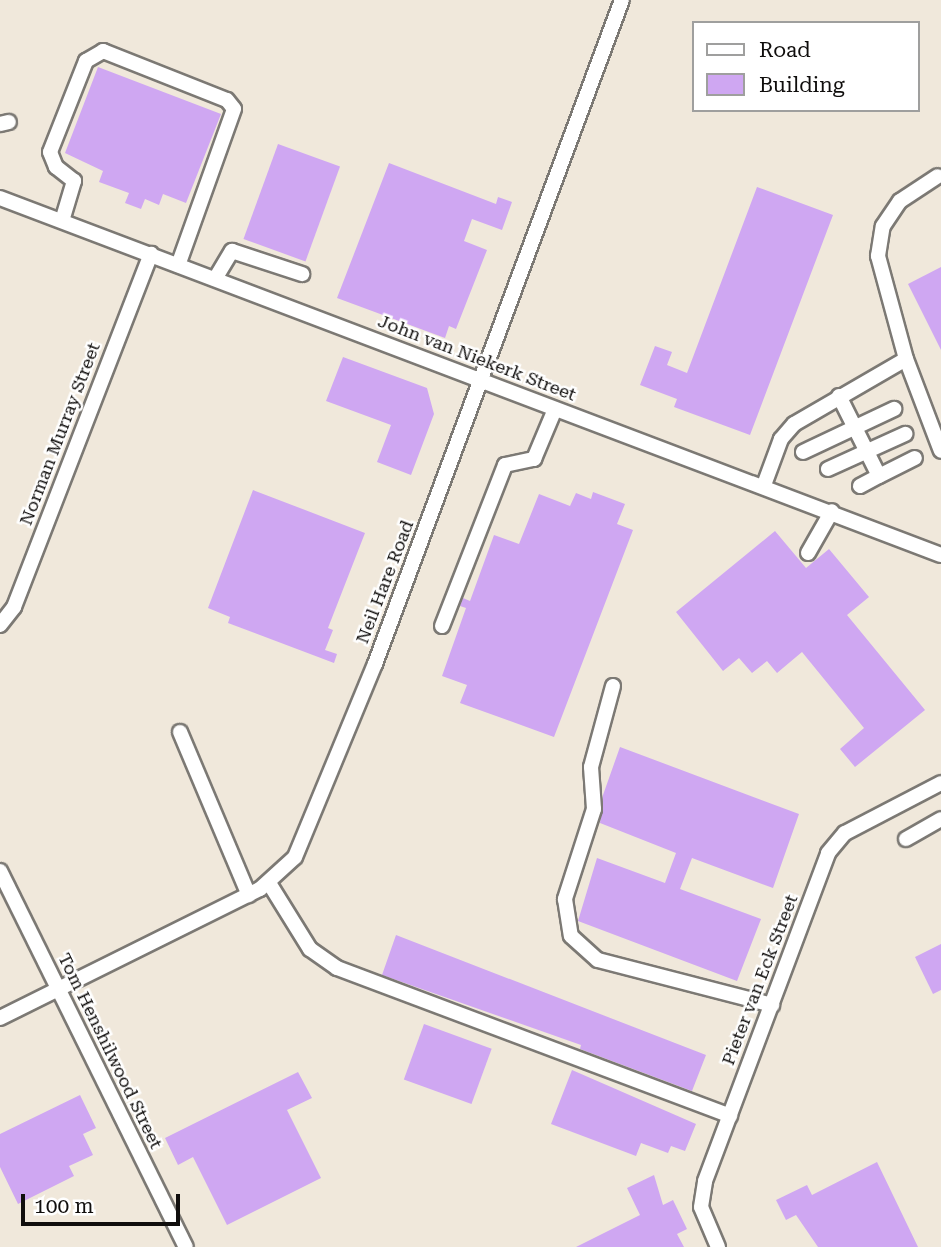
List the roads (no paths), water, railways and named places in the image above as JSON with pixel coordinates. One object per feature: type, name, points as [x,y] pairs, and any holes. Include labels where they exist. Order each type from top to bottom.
[{"type":"street","name":"Neil Hare Road","points":[[0,1018],[249,895],[269,883],[304,842],[481,380],[622,0]]},
{"type":"street","points":[[62,221],[74,181],[56,167],[50,152],[86,61],[103,51],[227,100],[233,109],[178,265]]},
{"type":"street","points":[[938,176],[900,201],[883,226],[878,256],[906,359],[941,451]]},
{"type":"street","name":"John van Niekerk Street","points":[[0,198],[555,409],[764,485],[941,555]]},
{"type":"street","points":[[215,279],[232,251],[302,274]]},
{"type":"street","name":"Norman Murray Street","points":[[0,625],[14,607],[151,254]]},
{"type":"street","points":[[764,485],[781,439],[794,424],[906,359]]},
{"type":"street","points":[[839,396],[879,476]]},
{"type":"street","points":[[442,626],[505,465],[534,459],[555,409]]},
{"type":"street","points":[[803,452],[894,409]]},
{"type":"street","points":[[828,469],[905,434]]},
{"type":"street","points":[[860,486],[915,458]]},
{"type":"street","points":[[808,553],[832,511]]},
{"type":"street","points":[[613,686],[591,766],[594,809],[565,899],[571,936],[598,960],[772,1005]]},
{"type":"street","points":[[180,732],[249,895]]},
{"type":"street","name":"Pieter van Eck Street","points":[[718,1247],[703,1217],[702,1195],[836,842],[941,783]]},
{"type":"street","points":[[906,839],[941,818]]},
{"type":"street","name":"Tom Henshilwood Street","points":[[0,871],[186,1247]]},
{"type":"street","points":[[269,883],[310,949],[337,968],[730,1116]]}]
